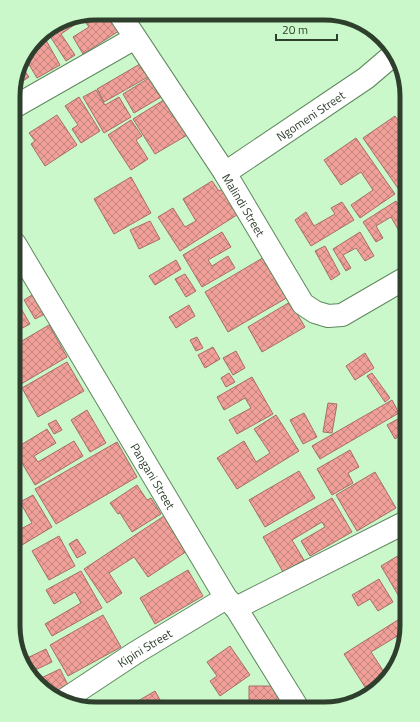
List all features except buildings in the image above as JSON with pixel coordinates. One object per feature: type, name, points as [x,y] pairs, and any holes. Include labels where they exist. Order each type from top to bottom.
[{"type":"street","name":"Malindi Street","points":[[123,20],[225,173],[303,304],[316,312],[328,316],[342,315],[400,281]]},
{"type":"street","points":[[20,104],[135,38]]},
{"type":"street","name":"Ngomeni Street","points":[[225,173],[366,78],[390,59]]},
{"type":"street","name":"Pangani Street","points":[[20,252],[231,603],[294,702]]},
{"type":"street","name":"Kipini Street","points":[[69,697],[135,653],[231,603],[400,525]]}]
